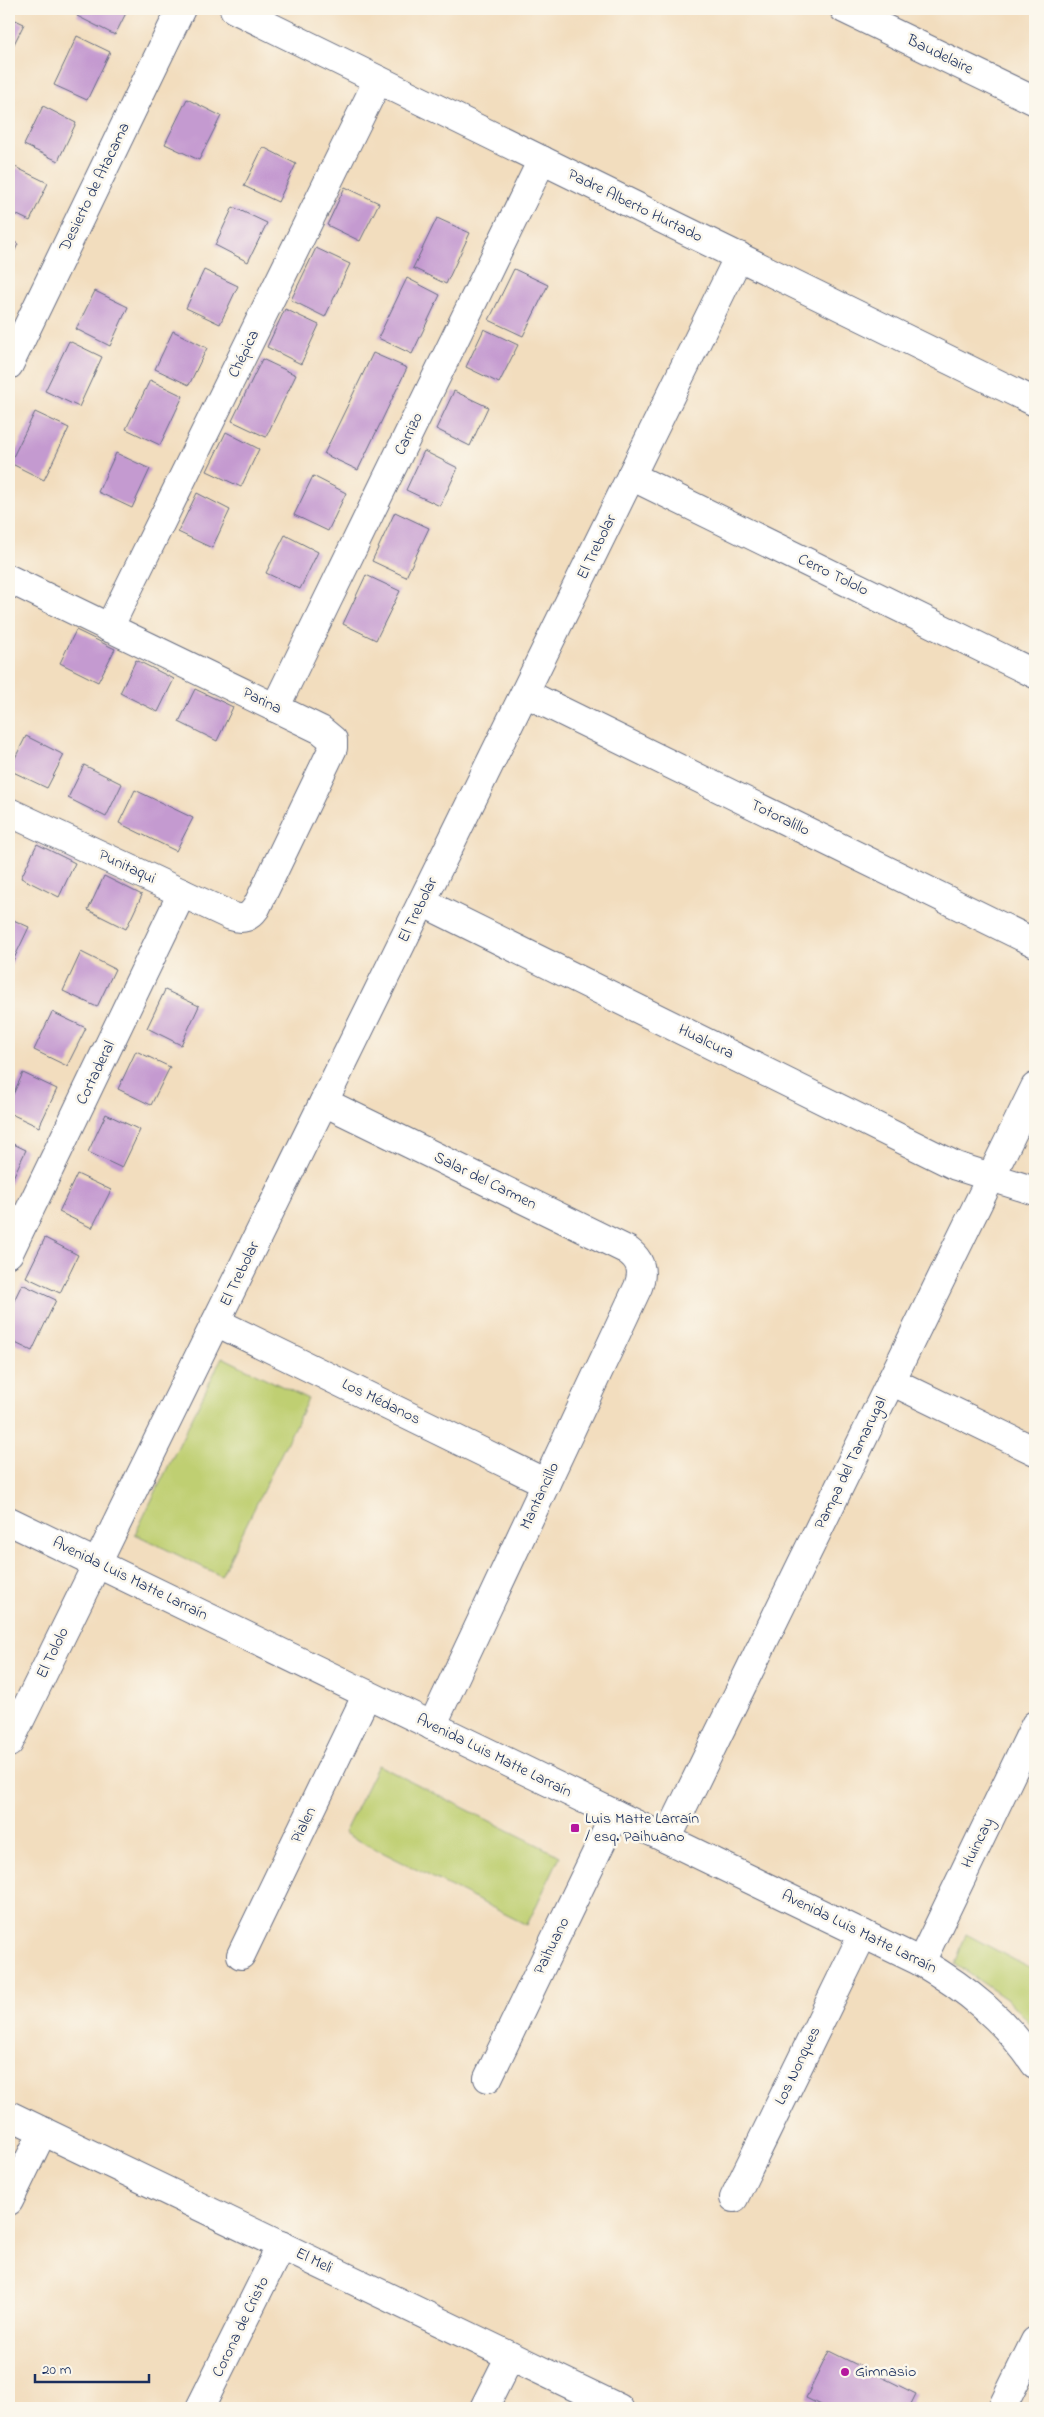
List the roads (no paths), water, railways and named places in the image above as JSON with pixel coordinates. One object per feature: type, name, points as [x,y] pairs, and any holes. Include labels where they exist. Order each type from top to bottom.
[{"type":"street","name":"Desierto de Atacama","points":[[9,365],[181,9]]},
{"type":"street","name":"Padre Alberto Hurtado","points":[[234,9],[1035,402]]},
{"type":"street","name":"Baudelaire","points":[[844,9],[1035,101]]},
{"type":"street","name":"Chépica","points":[[109,628],[378,80]]},
{"type":"street","name":"Carrizo","points":[[275,708],[542,160]]},
{"type":"street","name":"El Trebolar","points":[[98,1564],[739,256]]},
{"type":"street","name":"Cerro Tololo","points":[[631,476],[1035,674]]},
{"type":"street","name":"Parina","points":[[9,579],[328,734],[332,740],[333,748],[256,908],[246,918]]},
{"type":"street","name":"Totoralillo","points":[[525,693],[1035,944]]},
{"type":"street","name":"Punitaqui","points":[[10,816],[231,916],[238,919],[246,918]]},
{"type":"street","name":"Cortaderal","points":[[9,1253],[182,893]]},
{"type":"street","name":"Hualcura","points":[[422,902],[956,1166],[1035,1191]]},
{"type":"street","name":"Pampa del Tamarugal","points":[[667,1839],[1035,1087]]},
{"type":"street","name":"Salar del Carmen","points":[[324,1102],[627,1250],[635,1256],[640,1265]]},
{"type":"street","name":"Mantancillo","points":[[432,1726],[638,1287],[642,1276],[640,1265]]},
{"type":"street","name":"Los Médanos","points":[[216,1322],[546,1483]]},
{"type":"street","points":[[891,1381],[1035,1452]]},
{"type":"street","name":"Avenida Luis Matte Larraín","points":[[9,1520],[921,1962],[965,1989],[985,2005],[1006,2025],[1035,2064]]},
{"type":"street","name":"El Tololo","points":[[9,1743],[98,1564]]},
{"type":"street","name":"Pialen","points":[[241,1955],[367,1694]]},
{"type":"street","name":"Huincay","points":[[921,1962],[1035,1725]]},
{"type":"street","name":"Paihuano","points":[[488,2078],[616,1814]]},
{"type":"street","name":"Los Nonques","points":[[734,2198],[863,1934]]},
{"type":"street","name":"El Meli","points":[[9,2115],[619,2408]]},
{"type":"street","points":[[9,2201],[43,2131]]},
{"type":"street","name":"Corona de Cristo","points":[[200,2408],[281,2245]]},
{"type":"street","points":[[1002,2408],[1035,2341]]},
{"type":"street","points":[[484,2408],[510,2356]]},
{"type":"place","name":"Luis Matte Larraín / esq. Paihuano","points":[[575,1828]]},
{"type":"place","name":"Gimnasio","points":[[845,2372]]}]
